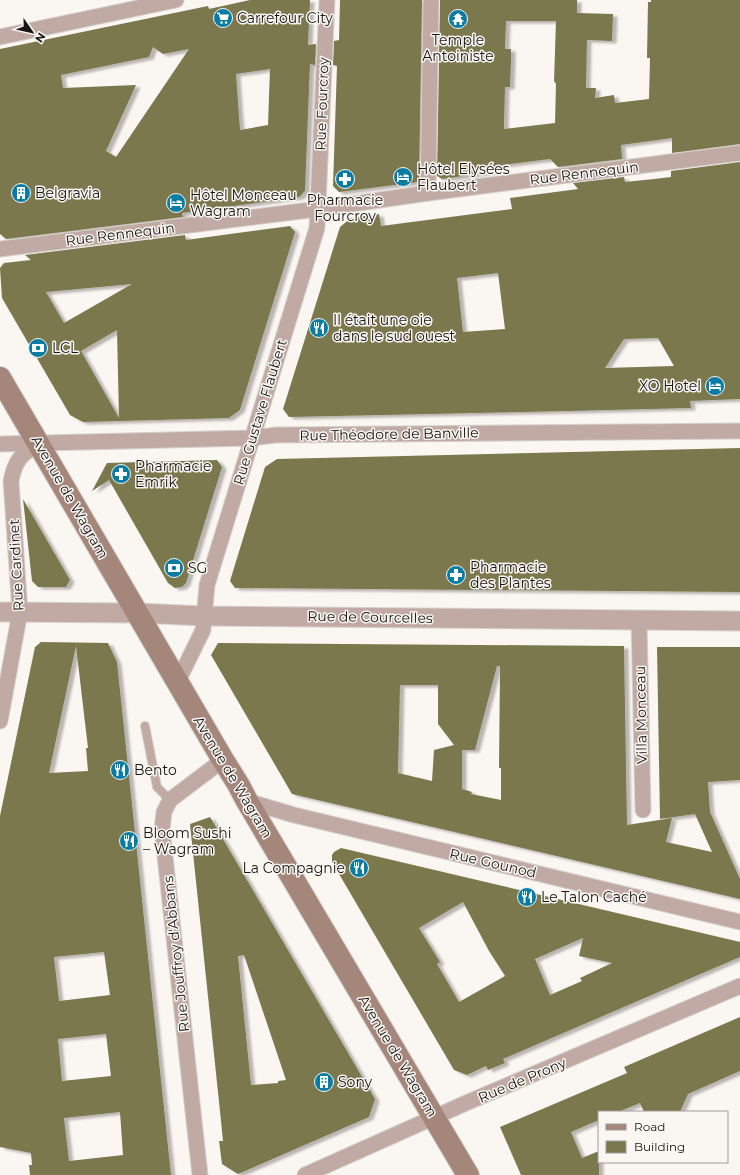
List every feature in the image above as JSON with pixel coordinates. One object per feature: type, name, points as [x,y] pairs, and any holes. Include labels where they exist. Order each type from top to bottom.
[{"type":"main road","name":"Avenue de Wagram","points":[[0,378],[138,613],[222,760],[238,784],[468,1175]]},
{"type":"street","points":[[0,37],[176,0]]},
{"type":"street","name":"Rue Fourcroy","points":[[318,209],[326,0]]},
{"type":"street","points":[[428,193],[431,0]]},
{"type":"street","name":"Rue Rennequin","points":[[0,249],[318,209],[428,193],[740,153]]},
{"type":"street","name":"Rue Gustave Flaubert","points":[[177,683],[202,630],[207,585],[317,228],[318,209]]},
{"type":"street","name":"Rue Théodore de Banville","points":[[0,444],[252,438],[276,435],[740,431]]},
{"type":"street","name":"Rue Cardinet","points":[[0,721],[20,612],[11,481],[14,467],[22,454],[38,443]]},
{"type":"street","name":"Rue de Courcelles","points":[[0,612],[138,613],[204,616],[740,621]]},
{"type":"street","name":"Villa Monceau","points":[[639,620],[643,810]]},
{"type":"street","points":[[170,800],[222,760]]},
{"type":"street","name":"Rue Jouffroy d'Abbans","points":[[170,800],[164,812],[162,829],[200,1175]]},
{"type":"street","name":"Rue Gounod","points":[[247,801],[302,817],[740,922]]},
{"type":"street","name":"Rue de Prony","points":[[305,1175],[740,986]]},
{"type":"lane","points":[[145,726],[157,786],[170,800]]},
{"type":"building","points":[[250,0],[310,0],[308,45],[316,44],[315,65],[310,64],[305,191],[299,197],[182,213],[183,217],[6,239],[0,234],[0,49],[208,6],[209,9]],"holes":[[[153,47],[163,54],[189,49],[116,157],[106,151],[136,85],[63,88],[61,75],[149,57]],[[270,69],[268,125],[240,130],[236,74]]]},
{"type":"building","points":[[340,0],[422,0],[418,182],[339,192],[333,186],[337,66],[333,65],[334,41],[339,40]]},
{"type":"building","points":[[440,0],[577,0],[577,13],[613,14],[612,41],[587,40],[586,88],[596,88],[595,98],[614,95],[615,103],[649,99],[650,58],[647,58],[648,2],[651,2],[651,0],[740,0],[740,144],[672,153],[672,138],[621,145],[622,159],[558,167],[550,159],[502,165],[499,171],[442,179],[437,176]],"holes":[[[506,21],[556,21],[554,81],[556,84],[555,123],[504,129],[505,87],[510,87],[511,62],[511,49],[505,49]]]},
{"type":"building","points":[[740,162],[740,399],[690,401],[691,408],[568,411],[289,417],[283,409],[340,227],[351,218],[379,214],[381,226],[512,209],[510,198],[578,189],[573,183],[624,177],[625,182],[671,177],[671,171]],"holes":[[[498,273],[505,329],[463,332],[457,278]],[[658,338],[674,366],[605,368],[624,339]]]},
{"type":"building","points":[[290,226],[295,232],[240,410],[229,418],[83,422],[70,415],[2,298],[0,268],[4,263],[31,260],[25,255],[185,235],[186,240]],"holes":[[[132,284],[64,323],[46,292]],[[117,330],[119,418],[81,351]]]},
{"type":"building","points":[[740,448],[740,592],[235,588],[230,581],[265,467],[277,459]]},
{"type":"building","points":[[217,460],[222,467],[186,583],[182,587],[175,588],[168,583],[109,480],[92,491],[107,463]]},
{"type":"building","points":[[23,499],[70,580],[66,587],[38,587],[32,581]]},
{"type":"building","points":[[41,642],[108,643],[117,662],[171,1175],[30,1175],[29,1165],[32,1165],[31,1153],[0,1147],[0,816],[35,647]],"holes":[[[76,646],[88,748],[86,748],[88,771],[49,773]],[[104,952],[110,995],[59,1001],[54,957]],[[106,1034],[111,1076],[62,1081],[58,1039]],[[120,1112],[123,1155],[69,1161],[64,1118]]]},
{"type":"building","points":[[218,643],[624,646],[627,825],[672,818],[666,842],[712,852],[695,814],[660,819],[657,647],[740,647],[740,780],[708,782],[710,812],[740,879],[740,899],[292,794],[211,655]],"holes":[[[497,666],[500,666],[499,768],[501,768],[501,800],[471,794],[472,792],[462,789],[462,750],[475,750]],[[400,685],[438,685],[438,724],[454,745],[434,750],[432,781],[398,773]]]},
{"type":"building","points":[[210,817],[375,1099],[369,1117],[238,1174],[222,1164],[219,1141],[223,1141],[190,824]],"holes":[[[244,955],[286,1080],[278,1081],[278,1083],[251,1085],[238,956]]]},
{"type":"building","points":[[341,848],[740,942],[740,957],[503,1059],[505,1063],[488,1070],[486,1066],[467,1075],[454,1070],[332,862],[332,855]],"holes":[[[463,902],[489,951],[505,976],[459,1002],[437,964],[440,962],[419,928]],[[583,938],[579,956],[612,963],[580,978],[582,981],[550,995],[535,959]]]},
{"type":"building","points":[[740,1017],[740,1071],[688,1094],[680,1111],[644,1111],[640,1103],[620,1111],[598,1111],[598,1120],[571,1132],[582,1158],[598,1151],[599,1175],[521,1175],[500,1127],[627,1073],[624,1067]]},
{"type":"place","name":"Carrefour City","points":[[223,18]]},
{"type":"place","name":"Temple Antoiniste","points":[[458,19]]},
{"type":"place","name":"Hôtel Elysées Flaubert","points":[[403,177]]},
{"type":"place","name":"Pharmacie Fourcroy","points":[[345,179]]},
{"type":"place","name":"Belgravia","points":[[21,193]]},
{"type":"place","name":"Hôtel Monceau Wagram","points":[[176,203]]},
{"type":"place","name":"Il était une oie dans le sud ouest","points":[[319,328]]},
{"type":"place","name":"LCL","points":[[38,348]]},
{"type":"place","name":"XO Hotel","points":[[715,386]]},
{"type":"place","name":"Pharmacie Emrik","points":[[121,474]]},
{"type":"place","name":"SG","points":[[174,568]]},
{"type":"place","name":"Pharmacie des Plantes","points":[[456,575]]},
{"type":"place","name":"Bento","points":[[120,770]]},
{"type":"place","name":"Bloom Sushi – Wagram","points":[[129,841]]},
{"type":"place","name":"La Compagnie","points":[[359,868]]},
{"type":"place","name":"Le Talon Caché","points":[[527,897]]},
{"type":"place","name":"Sony","points":[[324,1082]]}]
